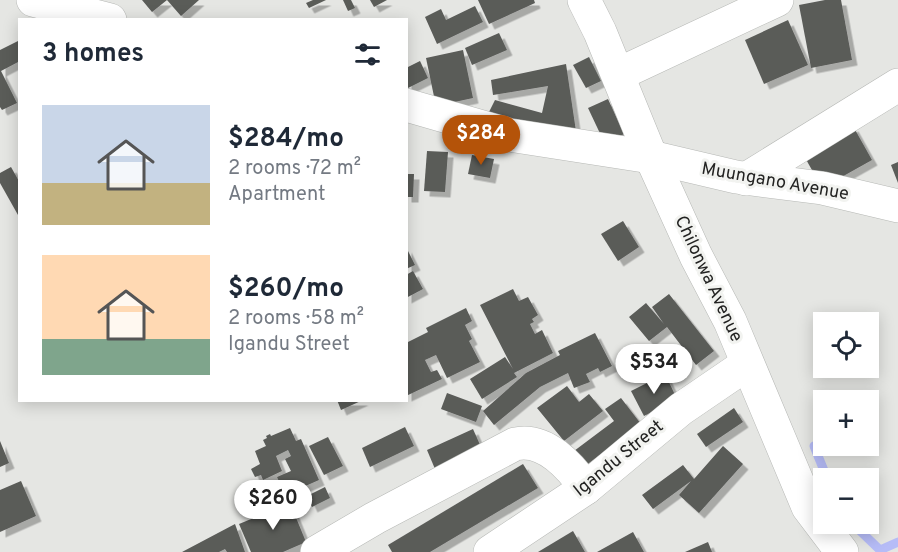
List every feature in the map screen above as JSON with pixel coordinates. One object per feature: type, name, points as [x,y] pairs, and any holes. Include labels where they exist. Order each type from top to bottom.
[{"type":"street","points":[[33,0],[102,18]]},
{"type":"street","name":"Chilonwa Avenue","points":[[584,0],[619,74],[651,157],[696,256],[730,321],[808,507],[842,552]]},
{"type":"street","points":[[619,74],[777,0]]},
{"type":"street","points":[[746,179],[898,85]]},
{"type":"street","name":"Muungano Avenue","points":[[408,106],[510,135],[651,157],[746,179],[822,188],[898,206]]},
{"type":"street","name":"Igandu Street","points":[[490,552],[586,488],[681,409],[747,364]]},
{"type":"street","points":[[317,552],[375,518],[515,444],[532,443],[555,454],[574,471],[586,488]]},
{"type":"building","points":[[142,0],[167,0],[152,12]]},
{"type":"building","points":[[167,0],[199,0],[181,16]]},
{"type":"building","points":[[313,0],[326,0],[309,8],[306,3]]},
{"type":"building","points":[[343,0],[351,0],[355,8],[348,11]]},
{"type":"building","points":[[370,0],[387,0],[374,7]]},
{"type":"building","points":[[478,0],[534,0],[535,3],[489,24]]},
{"type":"building","points":[[825,0],[841,0],[852,60],[811,68],[799,5]]},
{"type":"building","points":[[475,6],[483,22],[437,44],[425,17],[441,9],[446,20]]},
{"type":"building","points":[[788,20],[808,65],[764,84],[745,40]]},
{"type":"building","points":[[499,33],[507,50],[472,65],[465,48]]},
{"type":"building","points":[[18,41],[18,62],[1,71],[17,103],[2,110],[0,107],[0,50]]},
{"type":"building","points":[[463,50],[473,98],[436,106],[426,58]]},
{"type":"building","points":[[589,57],[601,81],[586,88],[573,65]]},
{"type":"building","points":[[420,61],[428,78],[408,88],[408,67]]},
{"type":"building","points":[[566,64],[577,138],[485,120],[495,100],[542,113],[548,86],[493,95],[491,80]]},
{"type":"building","points":[[608,99],[624,134],[605,144],[588,108]]},
{"type":"building","points":[[853,126],[872,160],[822,188],[803,154]]},
{"type":"building","points":[[427,151],[448,152],[445,192],[424,191]]},
{"type":"building","points":[[472,155],[494,159],[490,178],[468,174]]},
{"type":"building","points":[[898,162],[898,183],[891,165]]},
{"type":"building","points":[[11,167],[18,179],[18,215],[0,183],[0,173]]},
{"type":"building","points":[[408,174],[414,174],[413,197],[408,197]]},
{"type":"building","points":[[623,221],[639,247],[618,261],[601,234]]},
{"type":"building","points":[[408,251],[415,265],[408,268]]},
{"type":"building","points":[[413,271],[423,289],[408,297],[408,274]]},
{"type":"building","points":[[513,289],[519,301],[528,297],[538,315],[532,319],[534,322],[530,324],[535,334],[542,330],[553,353],[514,373],[517,377],[482,399],[470,379],[505,357],[513,369],[480,305]]},
{"type":"building","points":[[669,294],[714,351],[696,365],[667,327],[649,341],[629,317],[646,303],[664,324],[652,307]]},
{"type":"building","points":[[466,308],[472,321],[465,325],[472,339],[469,341],[480,362],[447,378],[436,355],[425,360],[431,372],[437,370],[442,379],[408,395],[408,342],[428,332],[426,328]]},
{"type":"building","points":[[595,333],[612,366],[600,372],[598,368],[586,374],[590,382],[574,388],[568,373],[540,387],[494,425],[483,411],[526,373],[560,355],[558,351]]},
{"type":"building","points":[[665,374],[677,399],[644,416],[631,391]]},
{"type":"building","points":[[567,386],[579,402],[589,394],[603,411],[564,441],[537,408]]},
{"type":"building","points":[[447,393],[482,406],[476,422],[441,409]]},
{"type":"building","points":[[621,398],[641,424],[585,466],[574,451],[614,421],[605,409]]},
{"type":"building","points":[[338,402],[359,402],[341,410]]},
{"type":"building","points":[[734,408],[743,422],[706,447],[697,434]]},
{"type":"building","points":[[405,427],[414,446],[370,467],[362,448]]},
{"type":"building","points":[[290,428],[296,441],[301,439],[319,480],[285,495],[277,477],[291,471],[285,459],[291,456],[288,450],[276,456],[282,471],[263,480],[261,475],[255,477],[251,469],[260,464],[255,451],[266,446],[263,440],[267,438],[266,436]]},
{"type":"building","points":[[473,429],[481,447],[435,469],[427,450]]},
{"type":"building","points":[[328,437],[343,466],[324,475],[309,446]]},
{"type":"building","points":[[0,441],[9,463],[0,467]]},
{"type":"building","points":[[723,446],[743,464],[699,513],[679,495],[691,481],[653,509],[642,495],[683,465],[694,479]]},
{"type":"building","points":[[523,464],[538,488],[430,552],[392,552],[388,545]]},
{"type":"building","points":[[21,481],[36,516],[0,532],[0,490]]},
{"type":"building","points":[[325,487],[330,498],[312,507],[307,496]]},
{"type":"building","points":[[290,503],[306,542],[283,552],[251,552],[239,524]]},
{"type":"building","points":[[235,524],[245,552],[227,552],[225,549],[219,552],[182,552]]},
{"type":"building","points":[[573,531],[585,552],[538,552]]},
{"type":"building","points":[[633,532],[644,552],[597,552]]},
{"type":"building","points":[[708,542],[712,552],[685,552]]},
{"type":"waterway","points":[[818,456],[823,468]]},
{"type":"waterway","points":[[863,534],[880,550],[898,542]]}]
